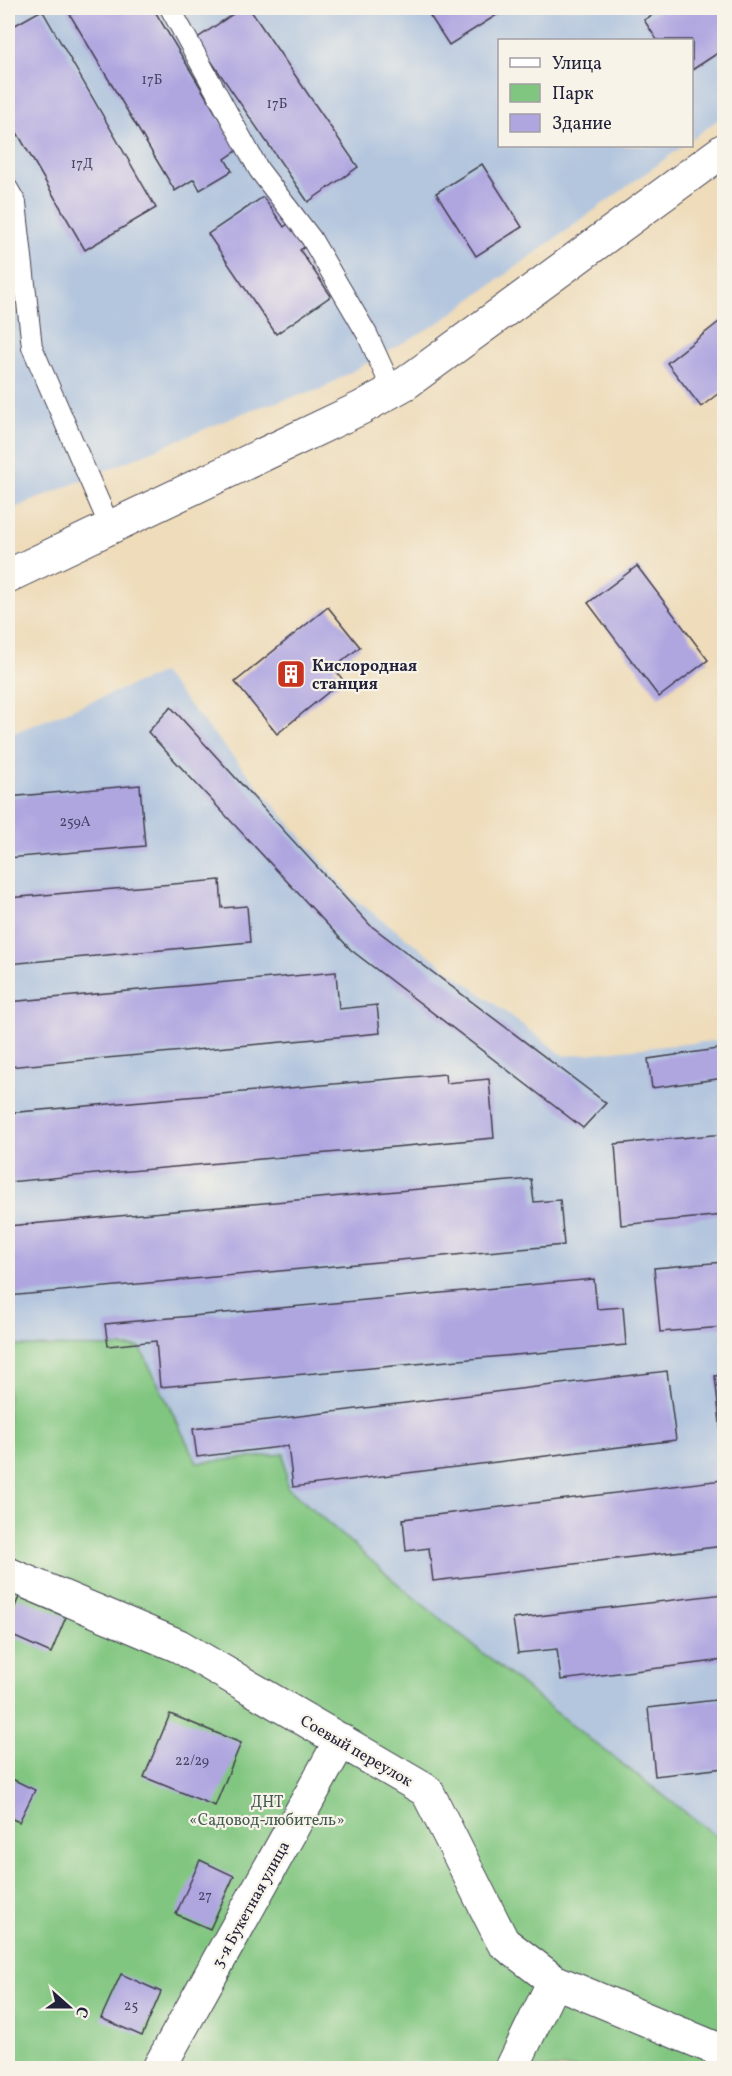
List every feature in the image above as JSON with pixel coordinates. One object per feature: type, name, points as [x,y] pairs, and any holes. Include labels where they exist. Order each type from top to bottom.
[{"type":"street","points":[[8,576],[393,391],[724,150]]},
{"type":"street","name":"Соевый переулок","points":[[8,1574],[179,1646],[427,1791],[503,1942],[554,1982],[724,2052]]},
{"type":"street","name":"3-я Букетная улица","points":[[159,2068],[341,1740]]},
{"type":"street","points":[[512,2068],[554,1982]]},
{"type":"lane","points":[[170,8],[259,170],[311,238],[356,315],[393,391]]},
{"type":"lane","points":[[8,189],[16,203],[33,346],[110,527]]},
{"type":"shaded area","points":[[8,8],[724,8],[724,115],[693,138],[693,39],[498,39],[498,147],[682,147],[440,322],[319,390],[253,409],[8,511]]},
{"type":"shaded area","points":[[162,673],[353,898],[564,1056],[724,1040],[724,1842],[569,1723],[405,1590],[287,1487],[284,1454],[197,1463],[140,1347],[8,1346],[8,735]]},
{"type":"green space","name":"ДНТ «Садовод-любитель»","points":[[8,1346],[140,1347],[197,1463],[284,1454],[287,1487],[405,1590],[569,1723],[724,1842],[724,2068],[8,2068]]},
{"type":"building","points":[[66,8],[153,8],[238,150],[225,159],[232,171],[200,190],[194,179],[175,191]]},
{"type":"building","points":[[242,8],[249,8],[358,167],[308,202],[196,39]]},
{"type":"building","points":[[425,8],[508,8],[449,45]]},
{"type":"building","points":[[663,8],[724,8],[724,49],[693,69],[693,39],[656,39],[644,20]]},
{"type":"building","points":[[42,10],[156,208],[85,250],[8,117],[8,29]]},
{"type":"building","points":[[482,164],[522,227],[476,256],[436,193]]},
{"type":"building","points":[[263,197],[284,227],[289,223],[305,247],[300,250],[331,296],[276,334],[208,234]]},
{"type":"building","points":[[724,318],[724,389],[701,407],[667,363]]},
{"type":"building","points":[[637,566],[708,660],[659,697],[588,603]]},
{"type":"building","name":"Кислородная станция","points":[[328,607],[360,647],[334,668],[343,680],[277,734],[235,682]]},
{"type":"building","points":[[171,707],[370,925],[606,1103],[583,1128],[351,950],[148,732]]},
{"type":"building","points":[[140,785],[145,846],[8,858],[8,797]]},
{"type":"building","points":[[220,880],[222,908],[247,906],[250,942],[8,964],[8,898]]},
{"type":"building","points":[[336,972],[339,1009],[377,1005],[380,1033],[8,1067],[8,1002]]},
{"type":"building","points":[[724,1048],[724,1078],[652,1088],[648,1059]]},
{"type":"building","points":[[445,1074],[446,1083],[489,1079],[494,1138],[8,1182],[8,1113]]},
{"type":"building","points":[[724,1134],[724,1215],[621,1225],[615,1144]]},
{"type":"building","points":[[531,1179],[534,1202],[560,1200],[564,1245],[8,1296],[8,1226]]},
{"type":"building","points":[[724,1262],[724,1327],[660,1332],[654,1268]]},
{"type":"building","points":[[594,1279],[597,1309],[623,1307],[626,1345],[160,1387],[156,1341],[108,1346],[105,1324]]},
{"type":"building","points":[[667,1371],[676,1440],[293,1487],[288,1446],[197,1457],[193,1429]]},
{"type":"building","points":[[724,1375],[724,1443],[722,1443],[715,1376]]},
{"type":"building","points":[[722,1480],[724,1546],[433,1581],[429,1548],[406,1551],[403,1519]]},
{"type":"building","points":[[724,1594],[724,1660],[561,1680],[557,1649],[518,1653],[513,1619]]},
{"type":"building","points":[[19,1597],[66,1617],[51,1653],[8,1634],[8,1623]]},
{"type":"building","points":[[724,1699],[724,1768],[655,1776],[648,1708]]},
{"type":"building","points":[[170,1714],[241,1743],[215,1806],[144,1777]]},
{"type":"building","points":[[8,1777],[35,1790],[19,1822],[8,1817]]},
{"type":"building","points":[[200,1860],[234,1876],[210,1929],[176,1914]]},
{"type":"building","points":[[121,1974],[161,1992],[142,2036],[101,2018]]},
{"type":"place","name":"Кислородная станция","points":[[291,674]]}]
